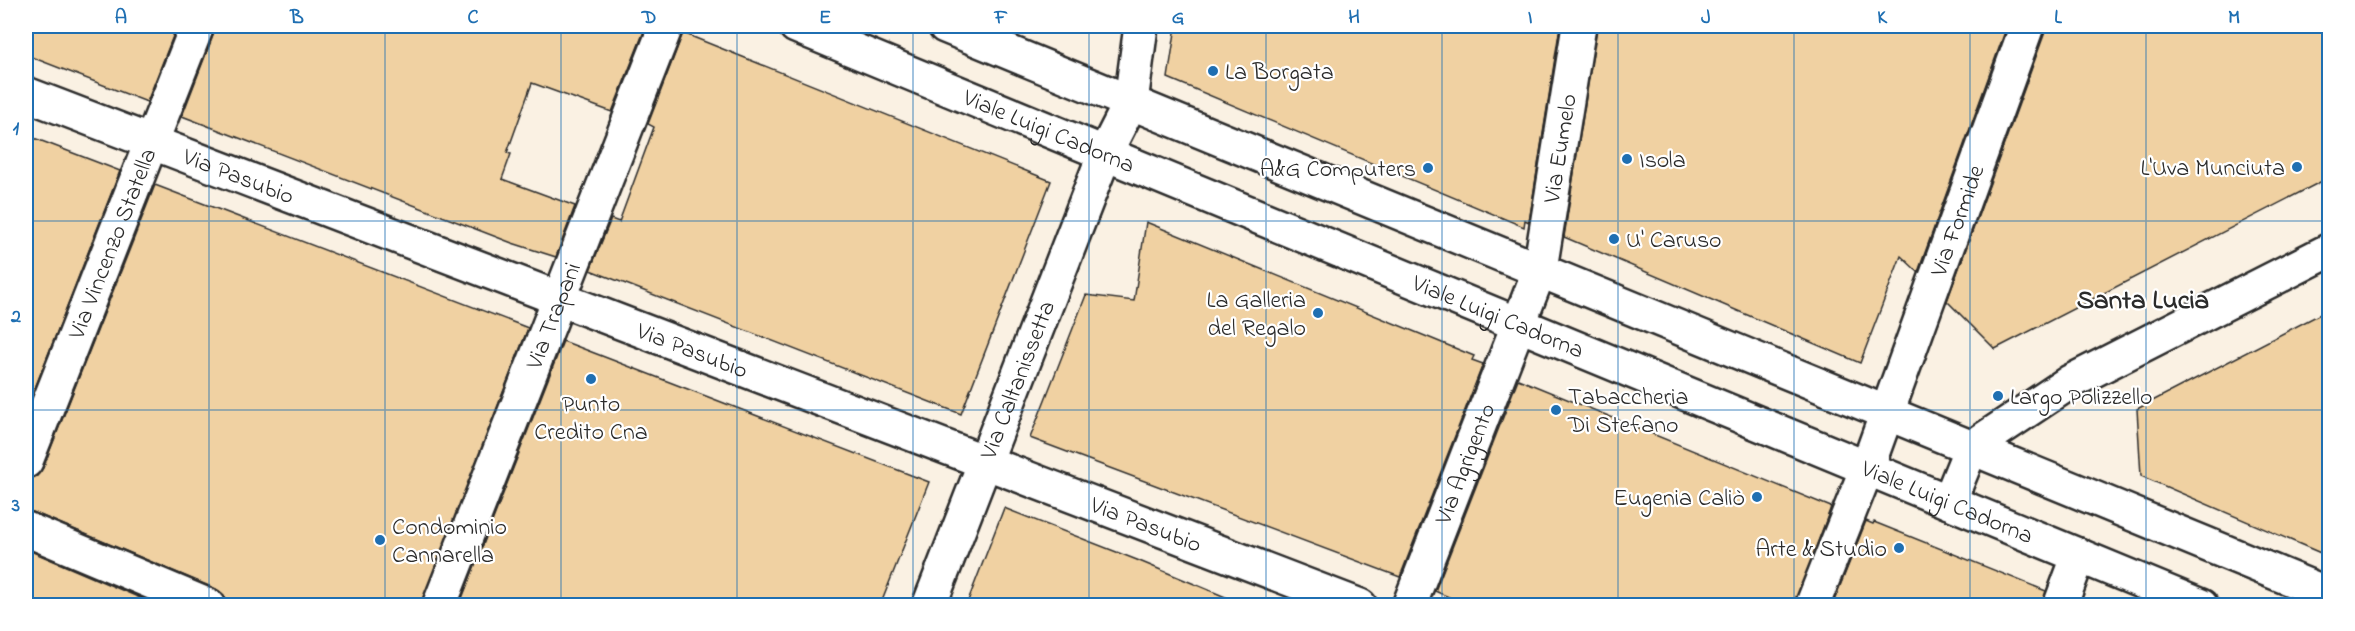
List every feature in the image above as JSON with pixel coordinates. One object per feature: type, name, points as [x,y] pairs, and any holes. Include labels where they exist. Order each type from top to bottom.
[{"type":"street","name":"Via Vincenzo Statella","points":[[26,461],[197,26]]},
{"type":"street","name":"Via Trapani","points":[[439,606],[666,26]]},
{"type":"street","name":"Viale Luigi Cadorna","points":[[796,26],[1520,322],[2201,606]]},
{"type":"street","points":[[945,26],[2330,595]]},
{"type":"street","name":"Via Caltanissetta","points":[[929,606],[1106,153],[1131,102],[1141,26]]},
{"type":"street","name":"Via Eumelo","points":[[1520,322],[1540,269],[1579,26]]},
{"type":"street","name":"Via Formide","points":[[1812,606],[1867,468],[2027,26]]},
{"type":"street","name":"Via Pasubio","points":[[26,94],[1360,606]]},
{"type":"street","points":[[1949,501],[1971,448],[2070,382],[2330,250]]},
{"type":"street","name":"Via Agrigento","points":[[1408,606],[1520,322]]},
{"type":"street","points":[[26,529],[209,606]]},
{"type":"street","points":[[2060,606],[2079,555]]},
{"type":"building","points":[[26,26],[177,26],[147,102],[26,55]]},
{"type":"building","points":[[215,26],[646,26],[612,112],[532,83],[507,153],[511,154],[502,179],[575,206],[556,257],[512,243],[182,116]]},
{"type":"building","points":[[1176,26],[1560,26],[1529,222],[1525,220],[1524,227],[1168,78]]},
{"type":"building","points":[[1597,26],[2007,26],[1918,272],[1901,256],[1860,363],[1564,237]]},
{"type":"building","points":[[2045,26],[2330,26],[2330,177],[1995,349],[1947,301],[2045,32]]},
{"type":"building","points":[[683,33],[1051,181],[961,414],[590,270],[611,219],[619,222],[654,127],[648,124]]},
{"type":"building","points":[[26,135],[120,171],[26,411]]},
{"type":"building","points":[[155,185],[528,328],[421,606],[227,606],[224,595],[216,589],[26,511],[26,479],[37,476],[43,468]]},
{"type":"building","points":[[1146,222],[1474,356],[1472,360],[1483,364],[1400,577],[1030,438],[1086,295],[1134,301]]},
{"type":"building","points":[[2330,309],[2330,557],[2141,476],[2137,409]]},
{"type":"building","points":[[563,341],[929,482],[880,606],[459,606]]},
{"type":"building","points":[[1518,379],[1831,507],[1794,606],[1469,606],[1435,591]]},
{"type":"building","points":[[1004,508],[1137,560],[1247,606],[966,606]]},
{"type":"building","points":[[1866,521],[1873,524],[1874,522],[2046,591],[2042,606],[1832,606]]},
{"type":"building","points":[[26,549],[159,606],[26,606]]},
{"type":"place","name":"La Borgata","points":[[1213,71]]},
{"type":"place","name":"Isola","points":[[1627,159]]},
{"type":"place","name":"L'Uva Munciuta","points":[[2297,167]]},
{"type":"place","name":"A&G Computers","points":[[1428,168]]},
{"type":"place","name":"U' Caruso","points":[[1614,239]]},
{"type":"place","name":"La Galleria del Regalo","points":[[1318,313]]},
{"type":"place","name":"Punto Credito Cna","points":[[591,379]]},
{"type":"place","name":"Largo Polizzello","points":[[1998,396]]},
{"type":"place","name":"Tabaccheria Di Stefano","points":[[1556,410]]},
{"type":"place","name":"Eugenia Caliò","points":[[1757,497]]},
{"type":"place","name":"Condominio Cannarella","points":[[380,540]]},
{"type":"place","name":"Arte & Studio","points":[[1899,548]]},
{"type":"district","name":"Santa Lucia","points":[[2143,299]]}]
